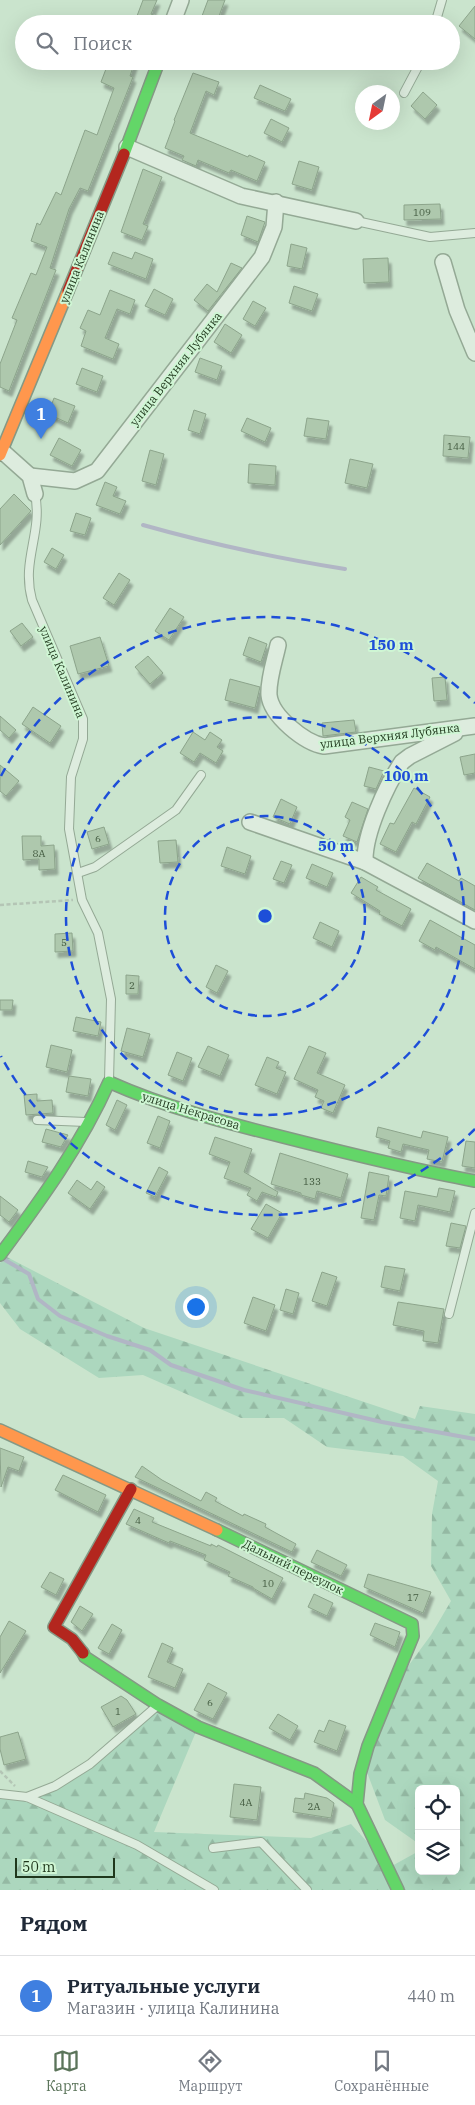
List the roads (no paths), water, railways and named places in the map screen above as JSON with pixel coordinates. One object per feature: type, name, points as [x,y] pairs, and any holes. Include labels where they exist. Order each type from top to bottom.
[{"type":"street","points":[[175,15],[181,0]]},
{"type":"street","name":"улица Калинина","points":[[35,494],[30,476],[1,453],[127,147],[155,70]]},
{"type":"street","points":[[127,147],[241,196],[318,211],[356,221]]},
{"type":"street","name":"улица Верхняя Лубянка","points":[[30,476],[75,481],[97,471],[262,257],[274,227],[276,202]]},
{"type":"street","points":[[443,262],[457,310],[475,353]]},
{"type":"street","name":"улица Верхняя Лубянка","points":[[278,645],[269,696],[272,705],[280,715],[308,742],[324,746],[471,726]]},
{"type":"street","name":"улица Верхняя Лубянка","points":[[365,862],[366,845],[372,826],[402,762],[410,756],[471,726]]},
{"type":"street","points":[[250,822],[365,862],[475,920]]},
{"type":"street","points":[[0,1255],[61,1172],[91,1122],[109,1082]]},
{"type":"street","name":"улица Некрасова","points":[[109,1082],[138,1094],[222,1121],[418,1171],[475,1181]]},
{"type":"street","name":"Дальний переулок","points":[[0,1430],[130,1488],[412,1624],[413,1636],[368,1746],[360,1774],[357,1804]]},
{"type":"street","points":[[130,1488],[54,1627],[68,1634],[80,1645],[85,1657],[158,1705],[198,1727],[232,1742],[314,1773],[357,1804],[398,1890]]},
{"type":"lane","points":[[438,15],[442,0]]},
{"type":"lane","points":[[404,93],[416,70]]},
{"type":"lane","points":[[356,221],[430,237],[475,233]]},
{"type":"lane","name":"улица Калинина","points":[[35,494],[38,508],[28,567],[28,584],[32,600],[84,719],[83,739],[71,777],[70,829],[82,900],[98,934],[111,999],[109,1082]]},
{"type":"lane","points":[[78,873],[95,866],[176,810],[201,775]]},
{"type":"lane","points":[[37,1120],[91,1122]]},
{"type":"lane","points":[[449,1314],[475,1213]]},
{"type":"lane","points":[[27,1797],[55,1786],[90,1764],[158,1705]]},
{"type":"lane","points":[[0,1794],[27,1797],[138,1845],[214,1890]]},
{"type":"lane","points":[[213,1848],[261,1842],[307,1890]]},
{"type":"waterway","points":[[143,525],[244,550],[345,569]]},
{"type":"waterway","points":[[5,1260],[29,1274],[38,1299],[60,1316],[107,1336],[150,1350],[171,1365],[244,1390],[382,1422],[475,1439]]},
{"type":"place","name":"Ритуальные услуги","points":[[41,439]]}]
